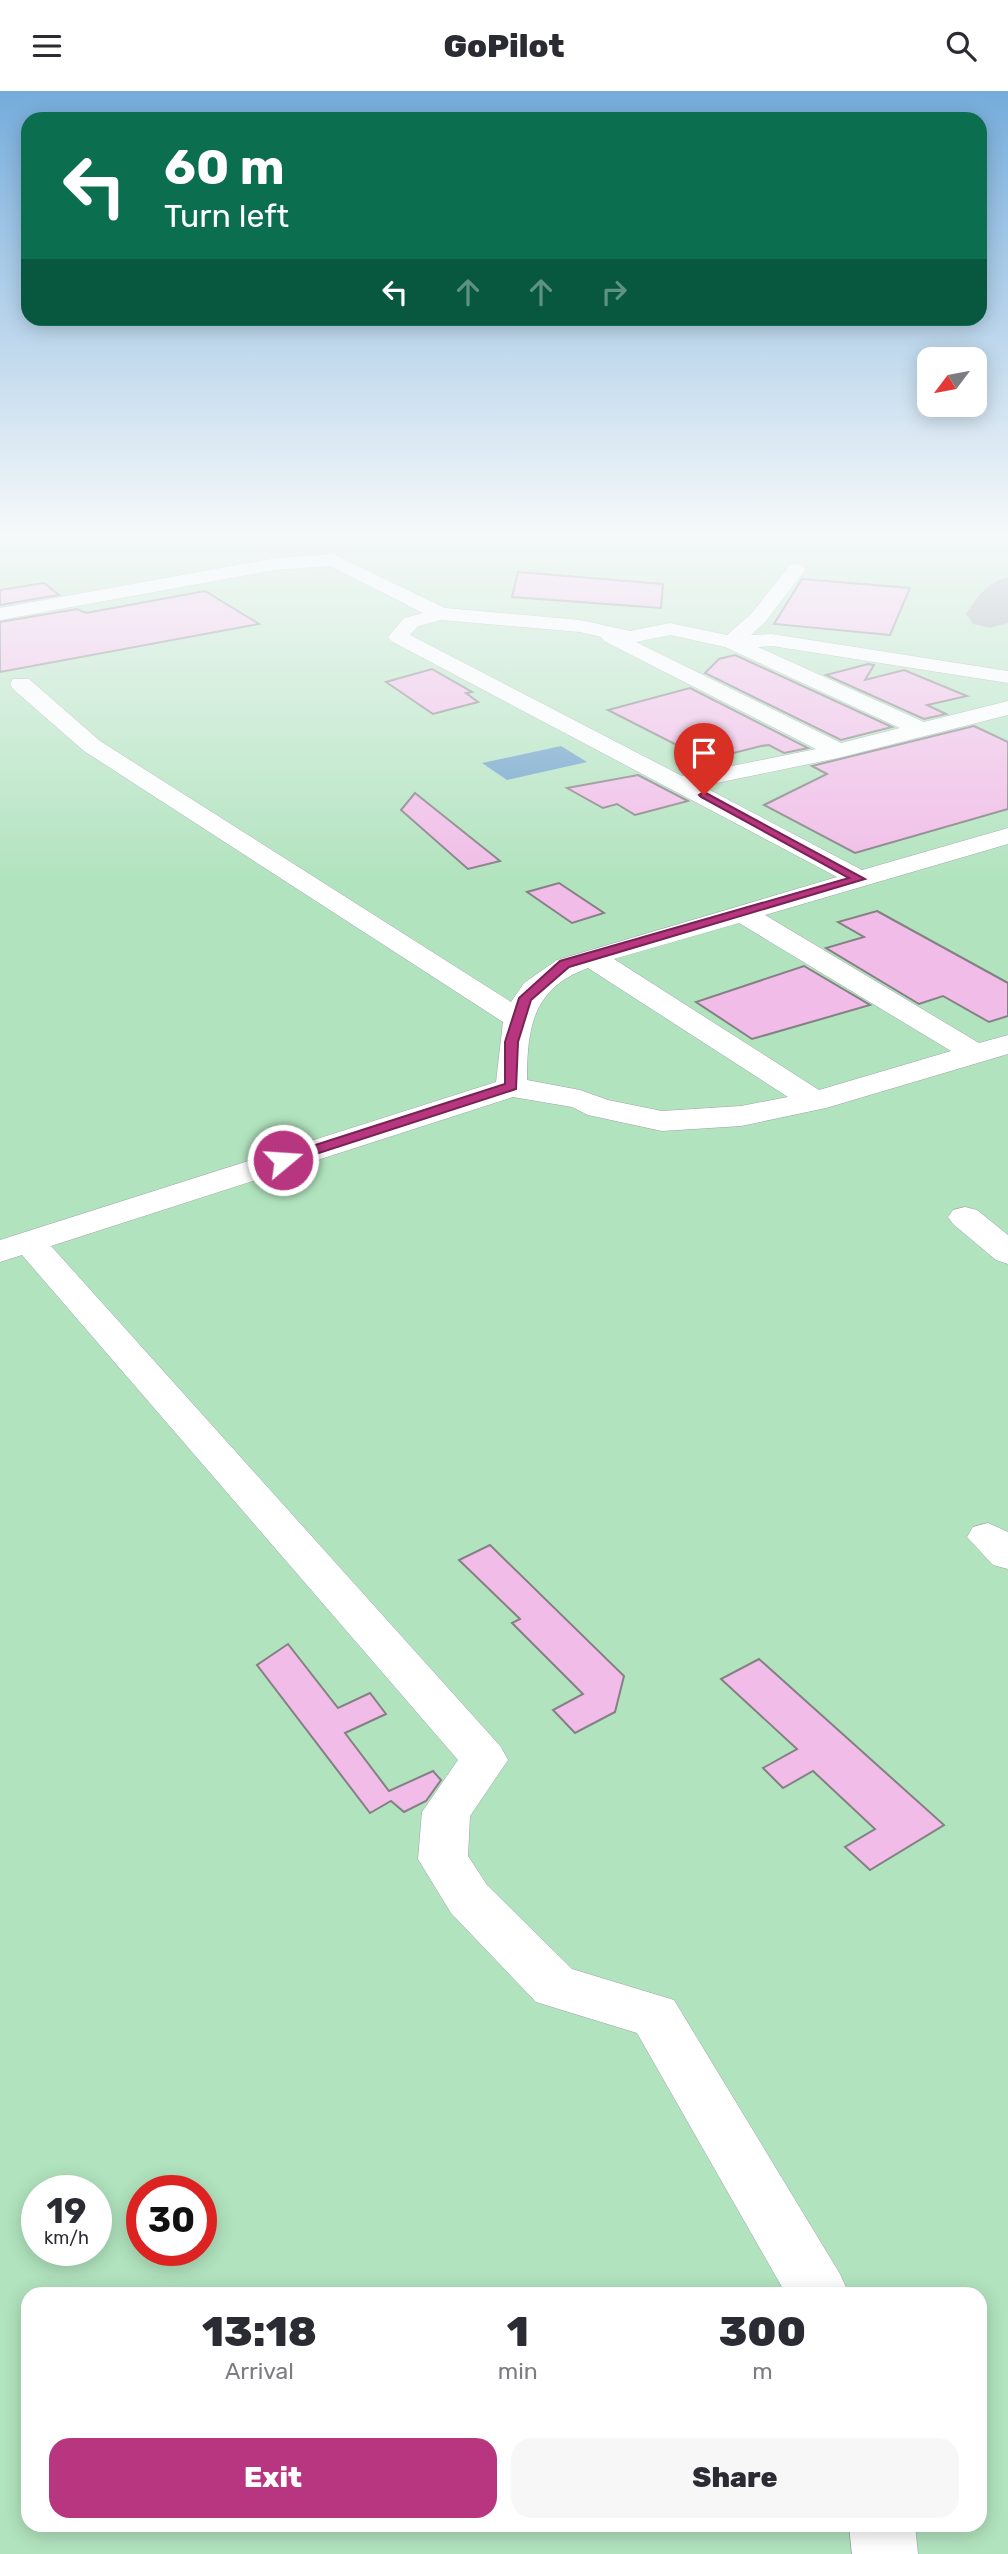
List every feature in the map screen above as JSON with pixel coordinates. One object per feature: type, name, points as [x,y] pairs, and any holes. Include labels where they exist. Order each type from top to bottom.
[{"type":"street","points":[[424,652],[516,701],[682,783],[859,879]]},
{"type":"street","points":[[642,652],[838,751]]},
{"type":"street","points":[[753,652],[920,729]]},
{"type":"street","points":[[848,652],[1008,677]]},
{"type":"street","points":[[21,684],[92,746],[518,1019]]},
{"type":"street","points":[[682,783],[1002,713]]},
{"type":"street","points":[[511,1087],[511,1042],[525,998],[565,964],[1008,836]]},
{"type":"street","points":[[742,913],[975,1053]]},
{"type":"street","points":[[591,957],[815,1101]]},
{"type":"street","points":[[815,2287],[655,2016],[555,1986],[469,1899],[443,1859],[446,1812],[484,1759],[15,1247],[511,1087],[580,1099],[599,1108],[662,1121],[741,1117],[815,1101],[1008,1044]]},
{"type":"street","points":[[965,1217],[1008,1253]]},
{"type":"street","points":[[883,2532],[885,2554]]},
{"type":"green space","points":[[0,652],[1008,652],[1008,2554],[0,2554]]},
{"type":"water","points":[[561,746],[587,762],[507,780],[482,763]]},
{"type":"building","points":[[0,652],[108,652],[0,672]]},
{"type":"building","points":[[735,655],[892,727],[841,740],[705,673],[719,659]]},
{"type":"building","points":[[868,664],[874,665],[865,680],[904,670],[967,696],[927,705],[946,714],[924,719],[826,675]]},
{"type":"building","points":[[432,669],[472,692],[466,693],[478,702],[433,714],[386,682]]},
{"type":"building","points":[[690,688],[808,748],[784,753],[769,745],[706,760],[608,710]]},
{"type":"building","points":[[974,726],[1008,742],[1008,809],[855,853],[764,805],[827,774],[812,766]]},
{"type":"building","points":[[638,775],[688,801],[635,815],[617,804],[603,808],[567,788]]},
{"type":"building","points":[[415,793],[500,861],[468,869],[401,810]]},
{"type":"building","points":[[559,883],[604,913],[572,923],[527,892]]},
{"type":"building","points":[[877,911],[1008,983],[1008,1016],[989,1022],[943,996],[919,1004],[826,948],[864,937],[838,922]]},
{"type":"building","points":[[804,966],[870,1005],[752,1039],[696,1002]]},
{"type":"building","points":[[490,1545],[624,1676],[615,1712],[575,1733],[553,1710],[583,1694],[512,1623],[520,1619],[459,1560]]},
{"type":"building","points":[[288,1644],[338,1708],[370,1693],[386,1714],[345,1733],[389,1791],[433,1771],[441,1780],[426,1801],[404,1812],[391,1801],[370,1813],[257,1665]]},
{"type":"building","points":[[759,1659],[944,1825],[870,1870],[845,1847],[875,1829],[813,1771],[783,1788],[763,1768],[797,1749],[721,1679]]},
{"type":"route","points":[[283,1160],[511,1087],[511,1042],[525,998],[565,964],[859,879],[704,795]]}]
